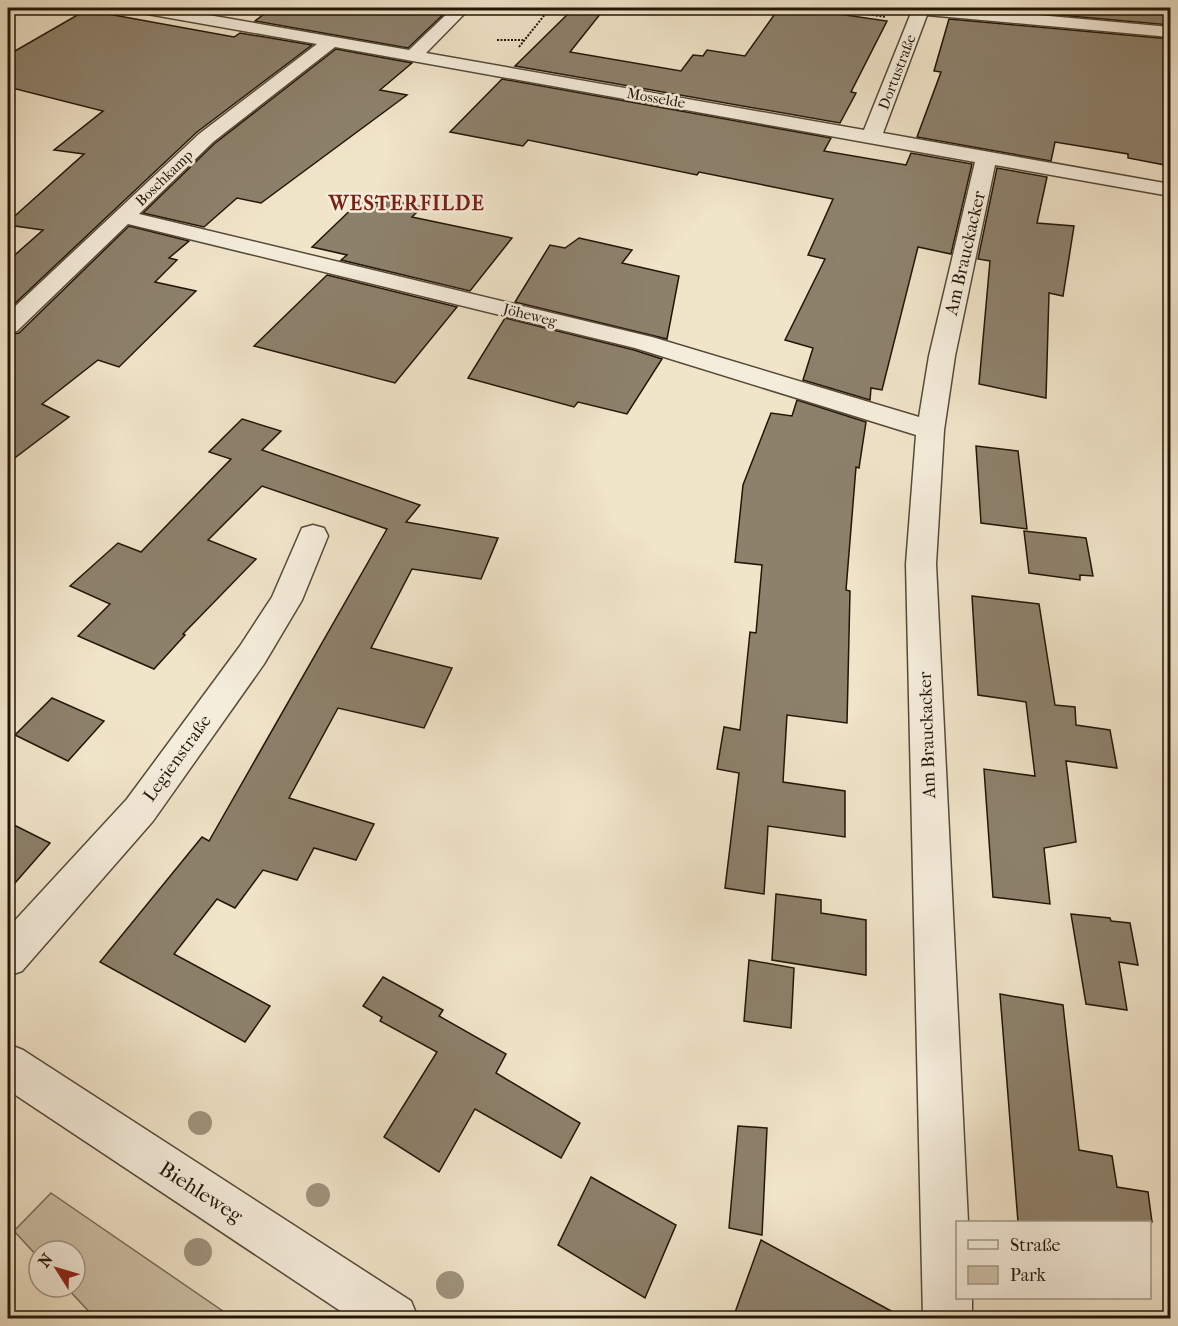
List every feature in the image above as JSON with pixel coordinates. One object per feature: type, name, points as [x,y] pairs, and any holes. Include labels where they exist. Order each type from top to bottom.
[{"type":"street","name":"Mosselde","points":[[142,8],[1170,190]]},
{"type":"street","points":[[413,56],[462,8]]},
{"type":"street","points":[[921,8],[1170,33]]},
{"type":"street","name":"Dortustraße","points":[[873,136],[921,8]]},
{"type":"street","name":"Boschkamp","points":[[8,327],[206,138],[331,42]]},
{"type":"street","name":"Am Brauckacker","points":[[948,1318],[921,564],[930,430],[942,356],[986,157]]},
{"type":"street","name":"Jöheweg","points":[[125,217],[643,342],[930,430]]},
{"type":"street","name":"Legienstraße","points":[[8,957],[140,810],[252,656],[286,600],[313,536]]},
{"type":"street","name":"Biehleweg","points":[[8,1065],[394,1318]]},
{"type":"path","points":[[489,8],[545,14]]},
{"type":"path","points":[[500,71],[550,8]]},
{"type":"path","points":[[824,8],[893,18]]},
{"type":"path","points":[[508,40],[524,40]]},
{"type":"green space","points":[[51,1193],[233,1318],[95,1318],[77,1299],[87,1299],[87,1239],[27,1239],[27,1245],[14,1231]]},
{"type":"building","points":[[272,8],[450,8],[408,48],[255,21]]},
{"type":"building","points":[[574,8],[605,8],[570,52],[681,71],[693,55],[703,56],[707,50],[745,56],[779,8],[797,8],[887,21],[851,92],[856,93],[840,123],[515,66]]},
{"type":"building","points":[[979,8],[1135,8],[1136,11],[1170,13],[1170,25]]},
{"type":"building","points":[[86,10],[234,37],[240,33],[312,45],[197,132],[8,310],[8,261],[43,230],[8,225],[8,222],[84,154],[54,150],[103,111],[8,87],[8,55]]},
{"type":"building","points":[[949,19],[1170,39],[1170,166],[1128,158],[1128,154],[1055,142],[1051,161],[917,137],[941,72],[934,71]]},
{"type":"building","points":[[336,49],[412,63],[380,90],[407,95],[261,203],[237,198],[204,227],[143,213],[214,144]]},
{"type":"building","points":[[502,79],[831,138],[824,151],[906,165],[911,153],[972,164],[951,254],[918,247],[882,390],[871,388],[870,400],[803,380],[813,348],[785,340],[825,259],[808,255],[833,199],[699,172],[697,175],[528,140],[523,146],[450,132]]},
{"type":"building","points":[[997,168],[1047,177],[1037,223],[1074,226],[1063,296],[1049,293],[1046,398],[979,384],[990,261],[978,259]]},
{"type":"building","points":[[362,199],[379,203],[384,199],[422,207],[412,217],[512,238],[470,291],[341,260],[347,255],[312,247]]},
{"type":"building","points":[[129,226],[189,241],[169,258],[177,260],[155,282],[196,291],[119,367],[98,360],[42,404],[69,417],[8,463],[8,335],[19,333]]},
{"type":"building","points":[[579,238],[632,250],[622,263],[679,276],[667,339],[515,302],[550,245],[565,248]]},
{"type":"building","points":[[327,275],[457,307],[395,383],[254,346]]},
{"type":"building","points":[[505,318],[662,359],[627,414],[578,402],[574,407],[468,378]]},
{"type":"building","points":[[797,400],[866,422],[859,468],[856,467],[846,590],[850,591],[847,723],[787,715],[783,782],[845,791],[845,837],[768,826],[764,894],[725,888],[739,773],[717,769],[724,727],[740,730],[750,632],[756,633],[762,565],[735,562],[743,485],[771,413],[792,416]]},
{"type":"building","points":[[242,419],[281,431],[262,450],[420,505],[406,522],[498,538],[481,579],[412,569],[371,648],[452,668],[424,728],[338,708],[289,798],[374,824],[356,860],[314,848],[297,880],[263,870],[235,908],[217,899],[174,954],[270,1006],[245,1042],[100,962],[202,837],[209,841],[387,529],[262,486],[208,540],[256,559],[183,634],[185,635],[154,669],[78,636],[110,604],[70,586],[118,543],[141,552],[231,459],[209,452]]},
{"type":"building","points":[[976,446],[1018,451],[1027,529],[981,523]]},
{"type":"building","points":[[1024,531],[1086,538],[1093,576],[1080,575],[1080,580],[1029,573]]},
{"type":"building","points":[[972,596],[1039,604],[1055,705],[1075,707],[1076,725],[1110,730],[1117,768],[1066,761],[1076,842],[1044,848],[1050,904],[993,897],[984,769],[1035,776],[1026,702],[978,695]]},
{"type":"building","points":[[52,698],[104,721],[68,761],[15,735]]},
{"type":"building","points":[[8,822],[50,843],[8,891]]},
{"type":"building","points":[[776,894],[821,900],[821,913],[866,920],[866,975],[772,960]]},
{"type":"building","points":[[1071,914],[1110,918],[1111,921],[1130,923],[1138,965],[1119,962],[1127,1010],[1086,1004]]},
{"type":"building","points":[[749,960],[794,968],[791,1028],[744,1021]]},
{"type":"building","points":[[383,977],[443,1010],[439,1016],[506,1054],[496,1073],[580,1123],[561,1158],[475,1109],[439,1172],[384,1137],[437,1052],[380,1021],[382,1017],[363,1006]]},
{"type":"building","points":[[1000,994],[1063,1005],[1079,1150],[1112,1156],[1117,1187],[1148,1192],[1152,1222],[1018,1221]]},
{"type":"building","points":[[738,1126],[767,1128],[762,1235],[729,1228]]},
{"type":"building","points":[[591,1177],[676,1225],[645,1298],[558,1245]]},
{"type":"building","points":[[761,1240],[904,1318],[733,1318]]},
{"type":"district","name":"WESTERFILDE","points":[[407,203]]}]
